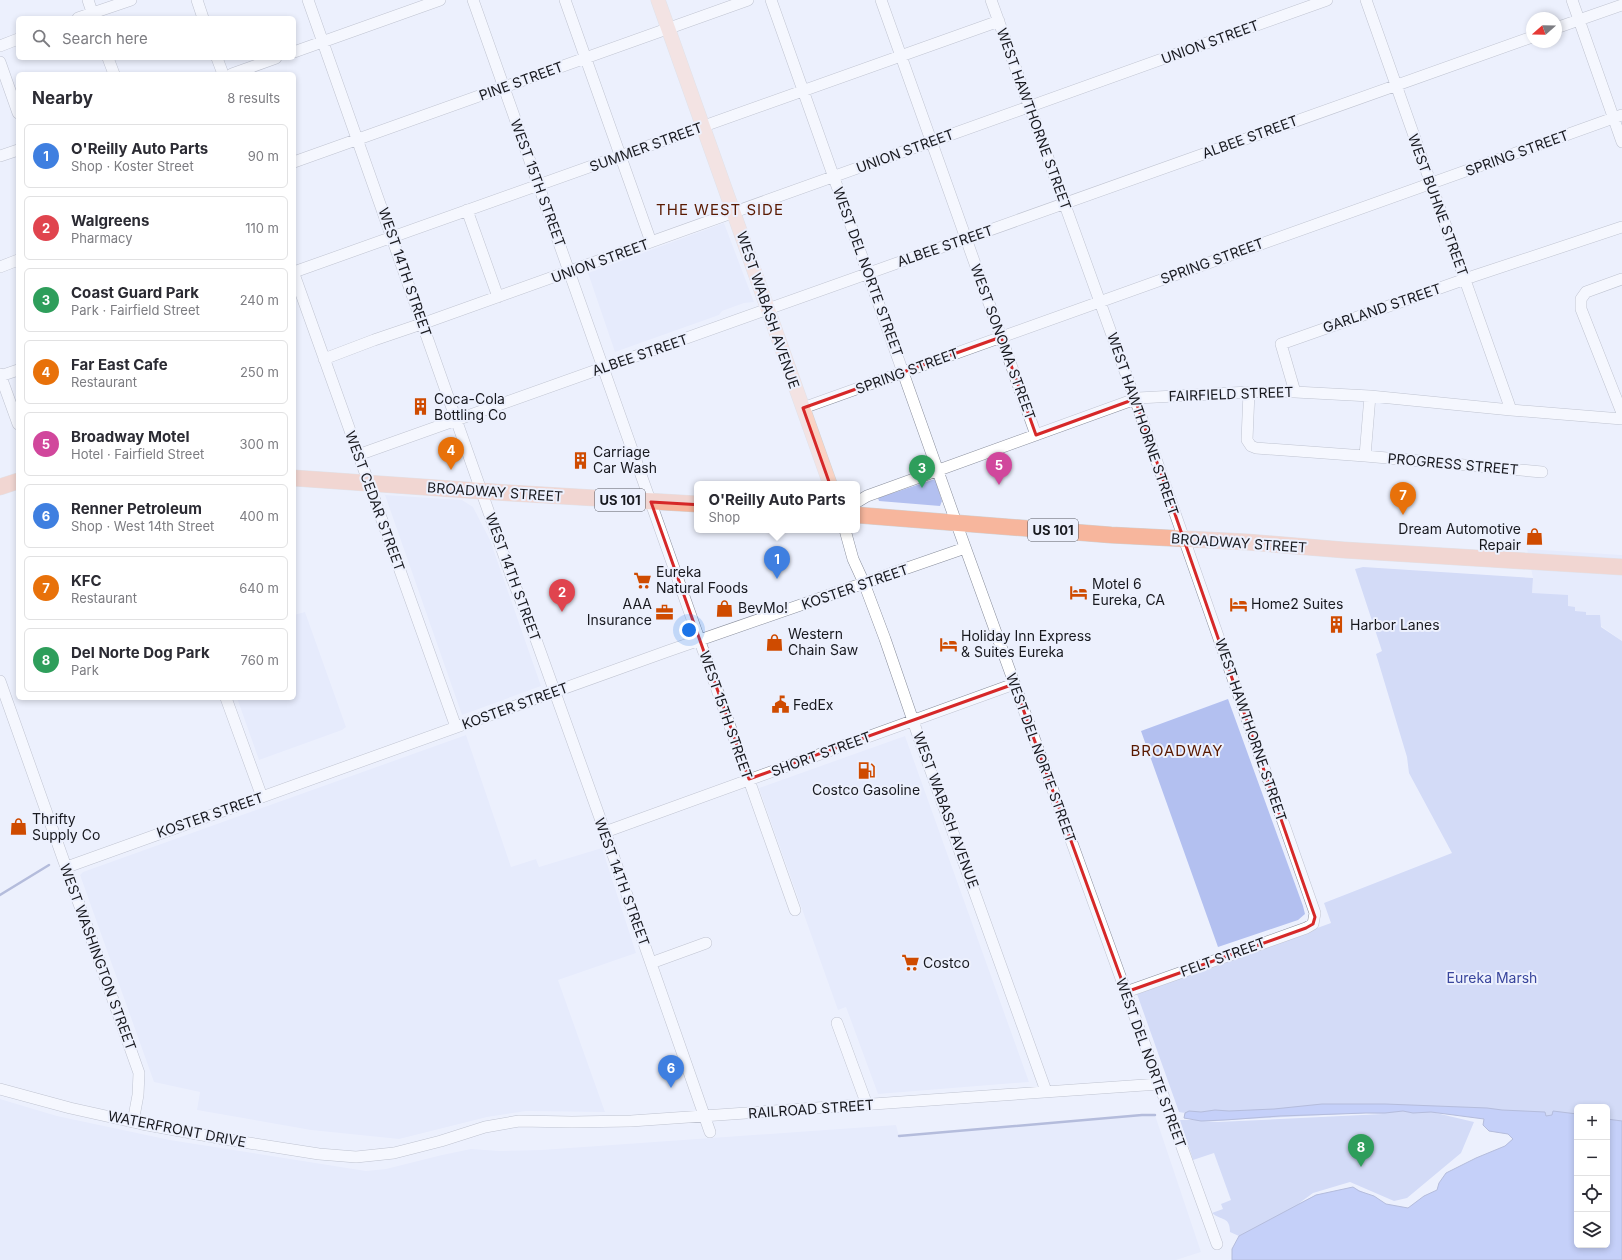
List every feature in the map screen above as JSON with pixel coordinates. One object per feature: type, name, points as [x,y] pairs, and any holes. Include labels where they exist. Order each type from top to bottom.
[{"type":"highway","name":"BROADWAY STREET","points":[[296,478],[694,504]]},
{"type":"highway","points":[[0,487],[16,482]]},
{"type":"highway","name":"BROADWAY STREET","points":[[860,514],[1111,535],[1183,538],[1344,550],[1622,567]]},
{"type":"main road","name":"WEST WABASH AVENUE","points":[[658,0],[829,481]]},
{"type":"street","points":[[88,0],[94,15],[131,0]]},
{"type":"street","points":[[197,0],[202,16]]},
{"type":"street","name":"WEST 14TH STREET","points":[[308,0],[710,1132]]},
{"type":"street","points":[[296,51],[440,0]]},
{"type":"street","name":"WEST 15TH STREET","points":[[473,0],[795,910]]},
{"type":"street","points":[[565,0],[651,242]]},
{"type":"street","name":"PINE STREET","points":[[296,161],[748,0]]},
{"type":"street","name":"WEST DEL NORTE STREET","points":[[771,0],[965,548],[1217,1244]]},
{"type":"street","name":"WEST SONOMA STREET","points":[[881,0],[1036,435]]},
{"type":"street","name":"WEST HAWTHORNE STREET","points":[[991,0],[1135,399],[1308,892],[1315,917]]},
{"type":"street","name":"UNION STREET","points":[[324,359],[1327,0]]},
{"type":"street","name":"WEST BUHNE STREET","points":[[1366,0],[1395,86],[1511,410]]},
{"type":"street","points":[[1572,0],[1618,117],[1622,142]]},
{"type":"street","points":[[1562,26],[1622,5]]},
{"type":"street","name":"SUMMER STREET","points":[[296,272],[393,236],[999,21]]},
{"type":"street","name":"ALBEE STREET","points":[[358,455],[1526,39]]},
{"type":"street","points":[[0,46],[16,40]]},
{"type":"street","points":[[109,60],[113,72]]},
{"type":"street","points":[[219,60],[222,72]]},
{"type":"street","points":[[238,72],[270,60]]},
{"type":"street","points":[[0,62],[16,107]]},
{"type":"street","name":"SPRING STREET","points":[[803,408],[1618,117]]},
{"type":"street","points":[[0,156],[16,151]]},
{"type":"street","points":[[468,210],[498,297]]},
{"type":"street","name":"GARLAND STREET","points":[[1295,392],[1281,344],[1465,279],[1622,227]]},
{"type":"street","points":[[0,267],[16,261]]},
{"type":"street","name":"WEST CEDAR STREET","points":[[296,279],[456,727]]},
{"type":"street","points":[[1622,280],[1586,292],[1581,299],[1581,309],[1622,413]]},
{"type":"street","points":[[16,371],[0,375],[16,419]]},
{"type":"street","name":"FAIRFIELD STREET","points":[[860,500],[867,496],[1135,399],[1249,392],[1295,392],[1370,396],[1622,419]]},
{"type":"street","name":"PROGRESS STREET","points":[[1249,392],[1246,440],[1251,446],[1256,448],[1542,472]]},
{"type":"street","points":[[1364,456],[1370,396]]},
{"type":"street","name":"WEST WABASH AVENUE","points":[[846,533],[853,559],[864,583],[914,720],[925,756],[1046,1091]]},
{"type":"street","name":"KOSTER STREET","points":[[66,867],[700,640],[965,548]]},
{"type":"street","name":"WEST WASHINGTON STREET","points":[[0,681],[139,1073],[138,1095],[133,1122]]},
{"type":"street","name":"SHORT STREET","points":[[604,832],[1014,684]]},
{"type":"street","points":[[227,700],[262,797]]},
{"type":"street","name":"FELT STREET","points":[[1126,992],[1306,928],[1313,924],[1315,917]]},
{"type":"street","points":[[651,963],[706,943]]},
{"type":"street","points":[[837,1023],[867,1105]]},
{"type":"street","name":"RAILROAD STREET","points":[[465,1133],[485,1127],[519,1121],[602,1122],[1159,1084]]},
{"type":"street","name":"WATERFRONT DRIVE","points":[[0,1089],[70,1108],[133,1122],[230,1140],[356,1157],[394,1153],[465,1133]]},
{"type":"highlighted area","points":[[1001,337],[1036,435],[1135,399],[1315,917],[1313,924],[1306,928],[1126,992],[1014,684],[749,779],[651,502],[840,513],[803,408]]},
{"type":"shaded area","points":[[724,223],[754,302],[744,303],[722,311],[719,315],[615,352],[588,273]]},
{"type":"shaded area","points":[[385,495],[462,500],[473,507],[490,540],[541,686],[462,715]]},
{"type":"shaded area","points":[[1527,549],[1622,555],[1622,641],[1586,615],[1532,593],[1533,578]]},
{"type":"shaded area","points":[[305,612],[346,727],[342,730],[259,760],[238,700],[296,700],[296,614]]},
{"type":"shaded area","points":[[466,735],[511,867],[536,859],[539,867],[602,848],[636,953],[558,980],[605,1112],[526,1111],[487,1117],[399,1139],[311,1130],[197,1110],[200,1092],[154,1082],[80,875],[83,872]]},
{"type":"shaded area","points":[[905,736],[1029,1082],[878,1094],[846,1007],[838,1010],[834,999],[759,788]]},
{"type":"shaded area","points":[[0,1099],[57,1116],[170,1140],[366,1171],[386,1169],[471,1149],[500,1151],[541,1150],[896,1125],[899,1136],[1155,1115],[1201,1252],[1176,1260],[0,1260]]},
{"type":"shaded area","points":[[1322,1104],[1385,1104],[1545,1112],[1546,1116],[1552,1115],[1553,1111],[1574,1114],[1574,1248],[1610,1248],[1610,1119],[1622,1121],[1622,1260],[1232,1260],[1232,1249],[1239,1236],[1316,1195],[1353,1187],[1359,1191],[1374,1196],[1386,1204],[1408,1208],[1424,1196],[1437,1190],[1439,1183],[1446,1173],[1505,1146],[1513,1139],[1508,1134],[1489,1131],[1483,1125],[1484,1119],[1431,1112],[1413,1113],[1403,1111],[1201,1121],[1184,1118],[1185,1113],[1189,1111],[1201,1112],[1215,1110],[1229,1111],[1274,1109]]},
{"type":"green space","points":[[935,479],[942,501],[940,506],[879,501],[878,498]]},
{"type":"green space","name":"Eureka Marsh","points":[[1363,567],[1533,578],[1532,593],[1568,595],[1568,606],[1575,607],[1575,611],[1586,612],[1586,615],[1600,615],[1601,627],[1622,641],[1622,1260],[1243,1234],[1239,1236],[1230,1232],[1230,1227],[1227,1221],[1212,1213],[1223,1209],[1221,1204],[1231,1200],[1214,1153],[1193,1160],[1180,1120],[1198,1120],[1184,1118],[1185,1113],[1179,1112],[1137,994],[1331,923],[1324,903],[1452,853],[1409,773],[1407,757],[1376,654],[1382,651],[1355,569]],"holes":[[[1366,1113],[1383,1114],[1218,1122],[1204,1121]],[[1436,1113],[1470,1116],[1484,1119],[1483,1125],[1489,1131],[1508,1134],[1513,1138],[1505,1146],[1399,1218],[1365,1193],[1353,1187],[1316,1195],[1298,1204],[1313,1193],[1350,1182],[1394,1201],[1407,1198],[1461,1153],[1474,1122]]]},
{"type":"green space","points":[[1228,699],[1305,914],[1298,920],[1218,947],[1141,731]]},
{"type":"waterway","points":[[0,895],[49,865]]},
{"type":"waterway","points":[[899,1136],[1155,1115]]},
{"type":"place","name":"Coca-Cola Bottling Co","points":[[421,407]]},
{"type":"place","name":"Carriage Car Wash","points":[[580,460]]},
{"type":"place","name":"Far East Cafe","points":[[451,470]]},
{"type":"place","name":"Broadway Motel","points":[[999,485]]},
{"type":"place","name":"Coast Guard Park","points":[[922,488]]},
{"type":"place","name":"KFC","points":[[1403,515]]},
{"type":"place","name":"Dream Automotive Repair","points":[[1534,537]]},
{"type":"place","name":"O'Reilly Auto Parts","points":[[777,579]]},
{"type":"place","name":"Eureka Natural Foods","points":[[643,580]]},
{"type":"place","name":"Motel 6 Eureka, CA","points":[[1079,592]]},
{"type":"place","name":"Home2 Suites","points":[[1238,604]]},
{"type":"place","name":"BevMo!","points":[[725,608]]},
{"type":"place","name":"Walgreens","points":[[562,612]]},
{"type":"place","name":"AAA Insurance","points":[[665,612]]},
{"type":"place","name":"Harbor Lanes","points":[[1337,625]]},
{"type":"place","name":"Western Chain Saw","points":[[775,642]]},
{"type":"place","name":"Holiday Inn Express & Suites Eureka","points":[[948,644]]},
{"type":"place","name":"FedEx","points":[[780,705]]},
{"type":"place","name":"Costco Gasoline","points":[[866,770]]},
{"type":"place","name":"Thrifty Supply Co","points":[[19,827]]},
{"type":"place","name":"Costco","points":[[910,963]]},
{"type":"place","name":"Renner Petroleum","points":[[671,1088]]},
{"type":"place","name":"Del Norte Dog Park","points":[[1361,1167]]},
{"type":"district","name":"THE WEST SIDE","points":[[720,210]]},
{"type":"district","name":"BROADWAY","points":[[1177,751]]}]
